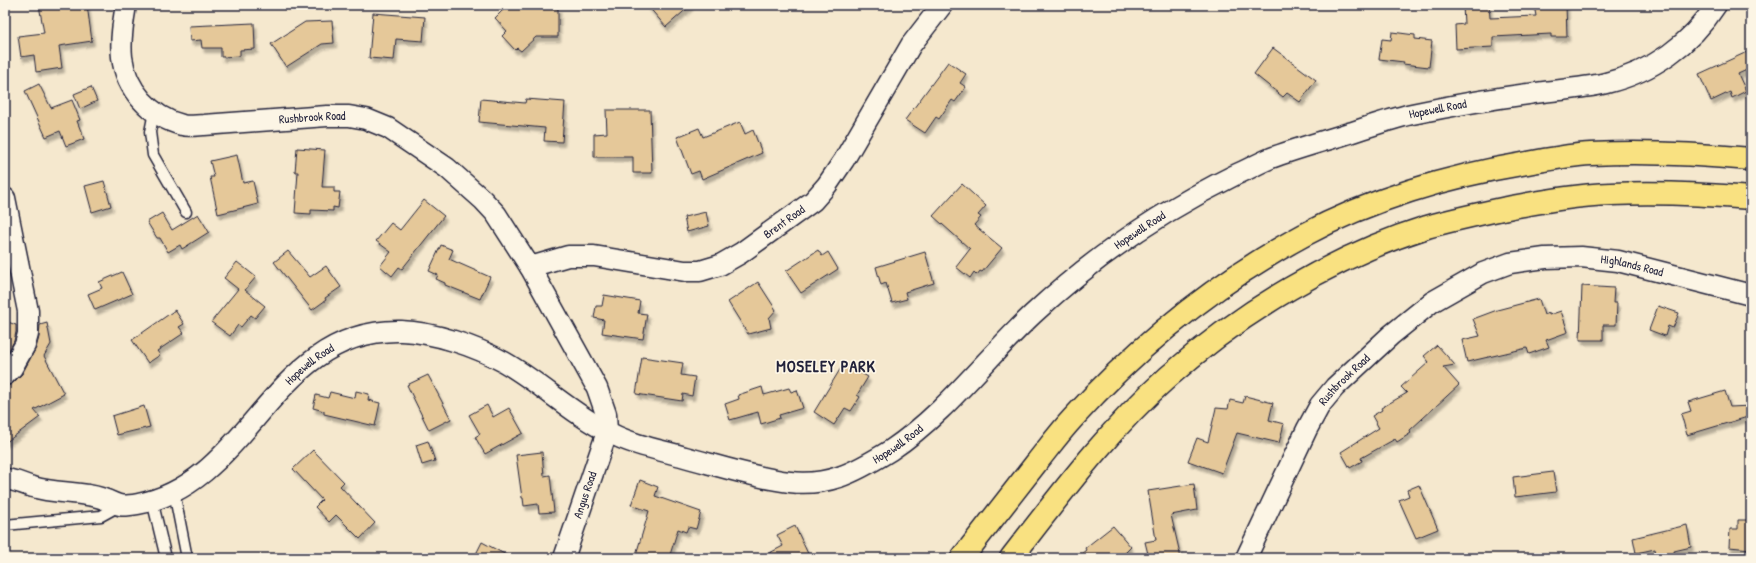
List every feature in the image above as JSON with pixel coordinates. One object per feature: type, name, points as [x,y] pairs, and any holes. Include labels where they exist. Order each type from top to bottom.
[{"type":"highway","points":[[962,558],[1072,419],[1111,378],[1171,322],[1238,275],[1304,235],[1376,203],[1446,180],[1488,169],[1590,154],[1649,153],[1751,159]]},
{"type":"highway","points":[[1011,558],[1084,466],[1127,416],[1167,377],[1212,340],[1262,306],[1325,270],[1374,247],[1428,227],[1488,212],[1544,201],[1609,194],[1669,192],[1751,198]]},
{"type":"street","name":"Rushbrook Road","points":[[126,5],[122,24],[122,58],[128,80],[136,93],[154,112],[164,119],[184,126],[327,116],[349,116],[366,119],[388,128],[447,168],[483,200],[496,214],[530,267]]},
{"type":"street","name":"Brent Road","points":[[530,267],[568,256],[594,256],[685,271],[700,271],[720,265],[741,253],[813,201],[827,185],[844,160],[911,45],[942,5]]},
{"type":"street","name":"Hopewell Road","points":[[119,506],[142,503],[174,492],[199,476],[226,452],[274,396],[298,371],[327,349],[361,335],[399,331],[429,334],[467,346],[503,362],[607,432],[632,442],[727,468],[790,482],[810,483],[840,477],[873,461],[913,435],[948,403],[1033,315],[1085,271],[1142,227],[1210,188],[1271,158],[1408,115],[1501,98],[1606,83],[1633,74],[1661,61],[1686,41],[1709,16],[1716,5]]},
{"type":"street","points":[[5,198],[28,311],[28,334],[25,345],[12,368],[5,375]]},
{"type":"street","name":"Highlands Road","points":[[1510,263],[1545,258],[1580,257],[1618,261],[1751,295]]},
{"type":"street","name":"Rushbrook Road","points":[[1246,558],[1307,429],[1320,405],[1334,387],[1391,335],[1432,302],[1483,273],[1510,263]]},
{"type":"street","points":[[530,267],[597,388],[606,414],[607,432]]},
{"type":"street","name":"Angus Road","points":[[564,558],[607,432]]},
{"type":"street","points":[[5,479],[18,480],[34,488],[100,497],[119,506]]},
{"type":"street","points":[[5,492],[15,493],[34,488]]},
{"type":"lane","points":[[154,112],[150,132],[153,155],[186,212]]},
{"type":"lane","points":[[174,492],[187,558]]},
{"type":"lane","points":[[152,500],[166,558]]},
{"type":"lane","points":[[5,525],[101,516],[119,506]]},
{"type":"building","points":[[39,5],[87,5],[92,41],[59,46],[62,68],[36,72],[34,55],[21,57],[18,36],[44,33]]},
{"type":"building","points":[[508,5],[531,5],[533,8],[558,8],[558,37],[536,37],[521,51],[517,48],[515,50],[502,36],[507,31],[495,18]]},
{"type":"building","points":[[647,5],[691,5],[666,27]]},
{"type":"building","points":[[1463,5],[1489,5],[1490,18],[1536,16],[1534,5],[1566,5],[1567,37],[1551,37],[1551,34],[1493,37],[1493,47],[1456,49],[1455,25],[1464,24]]},
{"type":"building","points":[[373,13],[425,17],[423,41],[396,39],[394,60],[369,58]]},
{"type":"building","points":[[332,21],[334,43],[322,44],[286,67],[271,44],[305,22]]},
{"type":"building","points":[[254,23],[255,49],[240,50],[240,56],[221,57],[221,48],[202,48],[201,40],[190,41],[189,26]]},
{"type":"building","points":[[1392,32],[1415,35],[1415,39],[1432,41],[1429,67],[1379,59],[1382,39],[1391,40]]},
{"type":"building","points":[[1273,48],[1316,80],[1300,102],[1287,93],[1283,97],[1254,74]]},
{"type":"building","points":[[1747,52],[1751,60],[1751,68],[1738,74],[1746,91],[1732,98],[1730,92],[1711,101],[1699,74]]},
{"type":"building","points":[[948,62],[966,74],[960,83],[966,87],[955,102],[952,100],[939,119],[936,117],[925,133],[905,120]]},
{"type":"building","points":[[39,84],[51,108],[72,100],[80,120],[77,121],[84,139],[66,146],[60,131],[46,137],[25,91]]},
{"type":"building","points":[[91,87],[97,101],[80,109],[74,94]]},
{"type":"building","points":[[481,99],[525,103],[526,99],[565,102],[562,142],[544,141],[545,128],[479,122]]},
{"type":"building","points":[[606,110],[650,110],[652,173],[633,173],[633,157],[594,157],[594,134],[607,133]]},
{"type":"building","points":[[740,122],[745,134],[753,130],[762,153],[702,179],[699,171],[691,174],[677,137],[699,128],[703,137]]},
{"type":"building","points":[[297,148],[325,150],[322,187],[334,187],[334,192],[340,192],[338,208],[333,207],[333,211],[311,210],[311,214],[295,213],[298,172],[295,172]]},
{"type":"building","points":[[237,155],[243,183],[253,181],[258,204],[218,214],[210,177],[214,177],[210,161]]},
{"type":"building","points":[[104,181],[111,206],[92,212],[85,186]]},
{"type":"building","points":[[962,184],[986,206],[978,215],[981,217],[974,225],[1002,248],[982,272],[980,271],[977,275],[974,272],[970,278],[956,267],[970,249],[933,216]]},
{"type":"building","points":[[424,200],[444,216],[402,269],[399,267],[392,276],[380,266],[391,252],[376,241],[391,223],[400,230]]},
{"type":"building","points":[[706,212],[709,226],[687,232],[684,217]]},
{"type":"building","points":[[162,213],[172,230],[198,214],[209,232],[182,249],[180,245],[168,252],[160,238],[157,238],[147,222]]},
{"type":"building","points":[[441,245],[453,250],[449,259],[490,277],[480,299],[445,285],[445,283],[436,279],[438,275],[429,271]]},
{"type":"building","points":[[818,250],[822,256],[828,252],[838,269],[801,293],[786,271]]},
{"type":"building","points":[[288,251],[310,277],[326,266],[341,287],[325,298],[326,300],[312,310],[274,262]]},
{"type":"building","points":[[925,252],[934,283],[905,292],[907,299],[892,303],[886,283],[881,285],[876,267]]},
{"type":"building","points":[[237,262],[256,277],[245,290],[265,306],[255,318],[251,315],[241,327],[238,325],[230,336],[211,322],[238,289],[224,278]]},
{"type":"building","points":[[122,272],[132,294],[95,310],[88,294],[102,288],[99,282]]},
{"type":"building","points":[[758,282],[776,310],[769,318],[771,328],[748,334],[728,302]]},
{"type":"building","points":[[1582,286],[1614,288],[1613,303],[1617,303],[1616,325],[1603,325],[1603,340],[1580,340]]},
{"type":"building","points":[[604,295],[640,301],[638,313],[647,314],[643,339],[602,333],[604,320],[594,318],[596,306],[602,306]]},
{"type":"building","points":[[1539,299],[1544,315],[1561,311],[1568,332],[1546,340],[1549,347],[1529,354],[1527,348],[1467,362],[1462,340],[1480,336],[1473,319],[1497,310]]},
{"type":"building","points":[[1658,306],[1679,313],[1673,328],[1668,326],[1665,336],[1649,330]]},
{"type":"building","points":[[175,310],[184,324],[179,327],[184,333],[157,351],[160,355],[148,363],[132,340]]},
{"type":"building","points":[[8,322],[16,325],[16,332],[14,341],[7,354],[5,353],[5,330]]},
{"type":"building","points":[[47,323],[51,344],[44,356],[64,394],[34,410],[40,417],[5,443],[5,387],[13,383],[22,374],[36,348],[40,325]]},
{"type":"building","points":[[1437,345],[1455,365],[1443,367],[1459,385],[1410,430],[1411,433],[1397,442],[1395,439],[1361,458],[1362,461],[1350,468],[1341,452],[1379,428],[1372,416],[1382,410],[1381,408],[1407,393],[1401,387],[1429,362],[1424,356]]},
{"type":"building","points":[[642,357],[683,363],[681,375],[695,377],[692,396],[683,394],[682,401],[636,394]]},
{"type":"building","points":[[844,363],[868,377],[857,395],[860,397],[851,411],[845,408],[834,425],[814,412]]},
{"type":"building","points":[[428,375],[451,419],[429,430],[407,385]]},
{"type":"building","points":[[762,387],[764,395],[789,388],[791,392],[797,390],[803,408],[779,415],[780,418],[761,424],[758,412],[730,420],[725,404],[739,399],[738,395]]},
{"type":"building","points":[[356,391],[369,394],[368,400],[380,403],[375,426],[324,414],[324,411],[313,408],[316,395],[328,398],[330,392],[355,398]]},
{"type":"building","points":[[1725,391],[1730,407],[1751,406],[1751,416],[1687,435],[1681,414],[1691,411],[1688,402]]},
{"type":"building","points":[[1245,396],[1273,403],[1269,420],[1284,424],[1279,443],[1237,433],[1222,473],[1188,461],[1197,438],[1208,442],[1216,408],[1228,409],[1230,400],[1243,403]]},
{"type":"building","points":[[487,405],[493,417],[509,408],[523,433],[485,454],[475,437],[480,434],[469,415]]},
{"type":"building","points":[[144,406],[150,427],[117,435],[112,416]]},
{"type":"building","points":[[428,441],[435,461],[422,465],[416,445]]},
{"type":"building","points":[[313,450],[344,482],[340,486],[375,523],[360,539],[336,515],[329,522],[315,507],[322,500],[293,469]]},
{"type":"building","points":[[542,452],[544,476],[550,475],[554,512],[539,513],[538,504],[524,506],[522,498],[516,455]]},
{"type":"building","points":[[1553,472],[1556,492],[1515,497],[1513,477]]},
{"type":"building","points":[[640,480],[658,487],[655,496],[701,512],[696,529],[688,527],[686,532],[678,529],[669,558],[635,558],[649,511],[631,505]]},
{"type":"building","points":[[1194,484],[1197,510],[1171,515],[1181,558],[1149,558],[1145,542],[1156,540],[1148,491]]},
{"type":"building","points":[[1419,485],[1438,529],[1416,538],[1399,500],[1409,496],[1407,490]]},
{"type":"building","points":[[1738,520],[1751,520],[1751,549],[1729,547],[1730,529],[1738,529]]},
{"type":"building","points":[[1687,525],[1691,547],[1674,551],[1675,556],[1657,558],[1655,549],[1636,553],[1633,538]]},
{"type":"building","points":[[795,526],[810,558],[760,558],[783,546],[777,535]]},
{"type":"building","points":[[1113,526],[1131,547],[1120,558],[1076,558],[1086,550],[1085,548]]},
{"type":"building","points":[[482,542],[512,558],[474,558]]},
{"type":"district","name":"MOSELEY PARK","points":[[826,366]]}]
